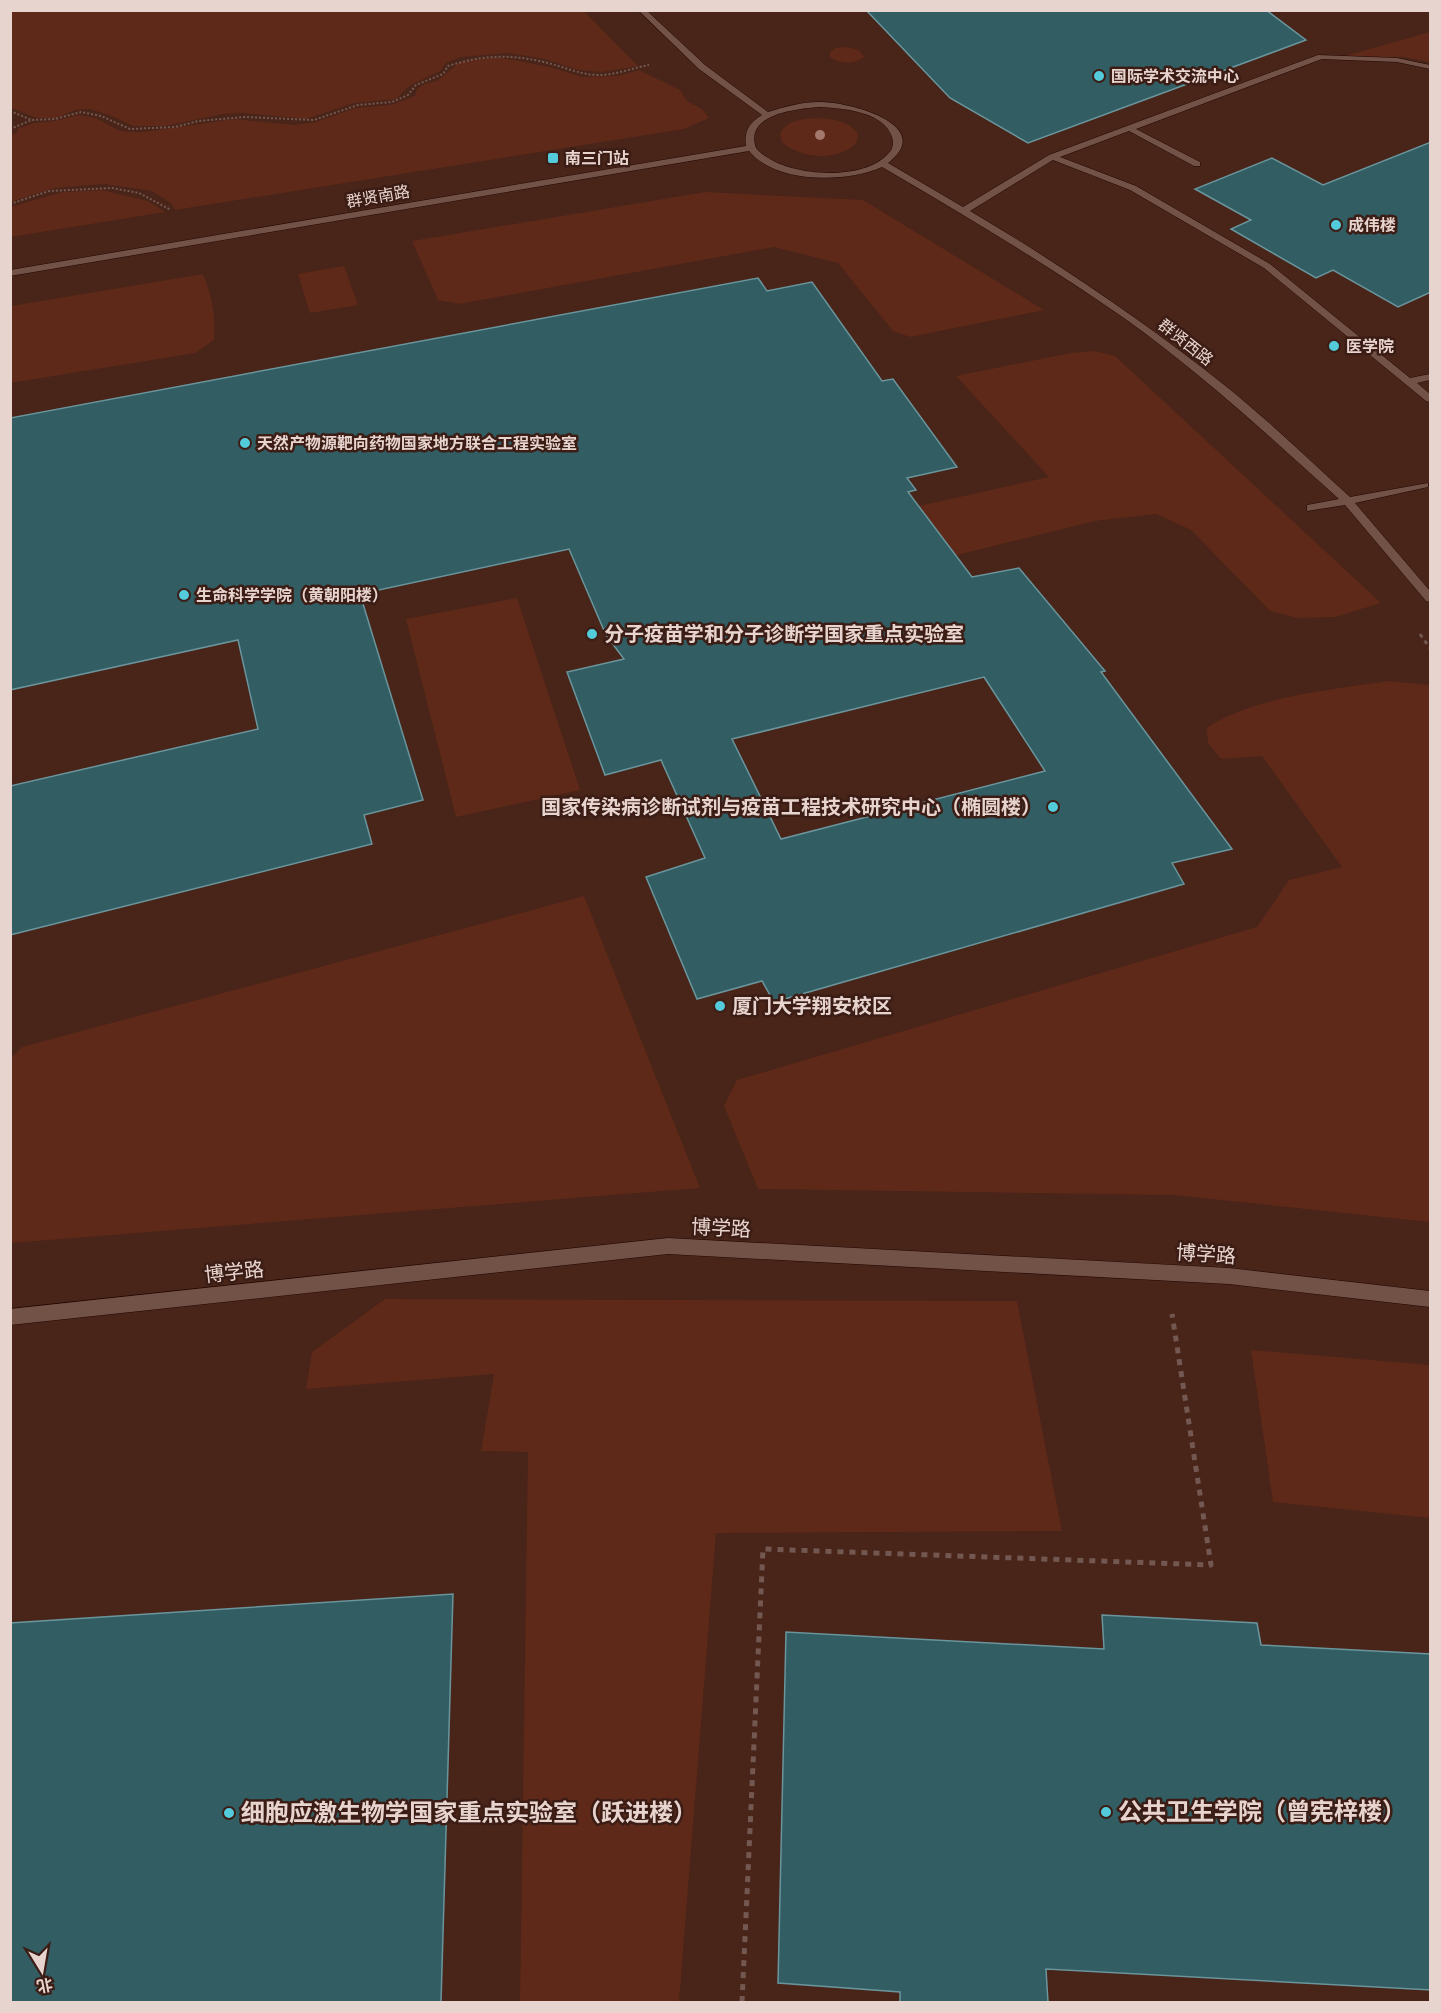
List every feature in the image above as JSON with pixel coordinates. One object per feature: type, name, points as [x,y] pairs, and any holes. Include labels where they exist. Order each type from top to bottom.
[{"type":"street","points":[[641,10],[690,55],[767,115]]},
{"type":"street","points":[[962,212],[1052,157],[1321,57],[1397,60],[1431,67]]},
{"type":"street","points":[[819,104],[855,108],[876,116],[895,130],[898,142],[894,153],[881,164],[857,172],[816,175],[790,171],[768,164],[751,148],[748,136],[754,125],[767,115],[794,106],[819,104]]},
{"type":"street","points":[[1129,128],[1197,164]]},
{"type":"street","name":"群贤南路","points":[[10,273],[751,148]]},
{"type":"street","points":[[1052,157],[1133,188],[1267,266],[1431,399]]},
{"type":"street","name":"群贤西路","points":[[881,164],[1044,259],[1129,317],[1221,388],[1347,500],[1431,598]]},
{"type":"street","points":[[1410,381],[1431,377]]},
{"type":"street","points":[[1311,508],[1424,485]]},
{"type":"street","name":"博学路","points":[[10,1317],[668,1246],[1229,1276],[1431,1299]]},
{"type":"path","points":[[10,129],[32,120],[55,119],[81,112],[101,116],[130,129],[149,129],[245,117],[314,120],[358,105],[392,102],[408,94],[416,86],[443,74],[448,66],[476,57],[517,57],[545,62],[581,73],[600,75],[615,74],[690,55]]},
{"type":"path","points":[[10,111],[32,120]]},
{"type":"path","points":[[10,204],[49,191],[112,188],[139,193],[171,210]]},
{"type":"path","points":[[742,2002],[763,1549],[1211,1565],[1166,1272]]},
{"type":"shaded area","points":[[25,10],[584,11],[638,66],[602,72],[578,70],[545,59],[508,53],[461,57],[446,63],[440,71],[409,86],[396,99],[354,103],[306,119],[243,113],[223,114],[165,126],[133,126],[90,109],[75,110],[56,118],[37,118],[11,108],[11,12]]},
{"type":"shaded area","name":"厦门大学翔安校区","points":[[11,11],[1430,11],[1430,2002],[11,2002]]},
{"type":"shaded area","points":[[1430,32],[1430,62],[1403,57],[1341,57]]},
{"type":"shaded area","points":[[847,47],[859,50],[864,57],[847,63],[830,57],[830,52],[836,48]]},
{"type":"shaded area","points":[[497,57],[550,67],[582,77],[618,76],[639,70],[680,90],[687,101],[702,109],[709,118],[684,129],[175,210],[172,204],[152,191],[104,184],[54,188],[11,202],[11,135],[18,132],[17,129],[34,123],[78,115],[96,118],[118,130],[129,132],[144,132],[234,119],[295,125],[316,122],[355,108],[390,105],[415,96],[417,89],[424,84],[437,81],[460,62]]},
{"type":"shaded area","points":[[817,118],[834,120],[850,126],[858,134],[857,142],[841,153],[820,156],[799,152],[782,142],[780,134],[786,126],[796,121]]},
{"type":"shaded area","points":[[102,190],[148,201],[165,212],[11,237],[11,207],[62,192]]},
{"type":"shaded area","points":[[705,192],[863,200],[1044,310],[910,337],[893,331],[838,263],[774,247],[459,304],[438,300],[412,241]]},
{"type":"shaded area","points":[[344,266],[358,305],[310,313],[298,274]]},
{"type":"shaded area","points":[[203,274],[213,306],[214,340],[195,353],[11,383],[11,306]]},
{"type":"shaded area","points":[[1095,351],[1115,356],[1381,603],[1335,617],[1297,618],[1270,611],[1191,530],[1156,514],[1095,521],[647,631],[627,571],[1049,477],[956,376],[1071,353]]},
{"type":"shaded area","points":[[517,598],[580,790],[456,817],[406,619]]},
{"type":"shaded area","points":[[1389,681],[1430,685],[1430,1222],[1174,1195],[758,1189],[724,1106],[737,1080],[1257,927],[1289,880],[1342,867],[1262,756],[1221,759],[1208,743],[1207,728],[1225,717],[1270,702],[1319,691]]},
{"type":"shaded area","points":[[584,896],[700,1188],[11,1243],[11,1058],[22,1047]]},
{"type":"shaded area","points":[[385,1299],[1017,1301],[1062,1531],[716,1533],[679,2002],[520,2002],[528,1452],[481,1451],[494,1374],[306,1389],[312,1352]]},
{"type":"shaded area","points":[[1251,1350],[1430,1365],[1430,1518],[1273,1502]]},
{"type":"building","name":"国际学术交流中心","points":[[866,10],[1266,10],[1306,40],[1028,143],[950,98]]},
{"type":"building","name":"成伟楼","points":[[1431,142],[1431,292],[1398,307],[1333,270],[1316,278],[1231,229],[1251,220],[1195,189],[1272,158],[1323,185]]},
{"type":"building","points":[[758,278],[767,291],[812,282],[882,381],[893,379],[957,467],[907,478],[916,490],[908,492],[972,577],[1019,568],[1105,671],[1101,672],[1232,849],[1172,863],[1184,884],[774,1002],[762,981],[697,999],[646,877],[705,858],[661,760],[605,775],[567,672],[624,659],[606,635],[569,549],[360,594],[423,800],[364,815],[372,844],[10,935],[10,786],[258,729],[238,640],[10,690],[10,418]],"holes":[[[984,677],[1045,771],[781,839],[732,739]]]},
{"type":"building","name":"细胞应激生物学国家重点实验室（跃进楼）","points":[[453,1594],[441,2002],[10,2002],[10,1623]]},
{"type":"building","name":"公共卫生学院（曾宪梓楼）","points":[[1102,1615],[1257,1623],[1261,1645],[1431,1654],[1431,1990],[1046,1969],[1048,2002],[900,2002],[900,1992],[778,1983],[786,1632],[1104,1649]]},
{"type":"place","name":"国际学术交流中心","points":[[1099,76]]},
{"type":"place","name":"南三门站","points":[[553,158]]},
{"type":"place","name":"成伟楼","points":[[1336,225]]},
{"type":"place","name":"医学院","points":[[1334,346]]},
{"type":"place","name":"天然产物源靶向药物国家地方联合工程实验室","points":[[245,443]]},
{"type":"place","name":"生命科学学院（黄朝阳楼）","points":[[184,595]]},
{"type":"place","name":"分子疫苗学和分子诊断学国家重点实验室","points":[[592,634]]},
{"type":"place","name":"国家传染病诊断试剂与疫苗工程技术研究中心（椭圆楼）","points":[[1053,807]]},
{"type":"place","name":"厦门大学翔安校区","points":[[720,1006]]},
{"type":"place","name":"公共卫生学院（曾宪梓楼）","points":[[1106,1812]]},
{"type":"place","name":"细胞应激生物学国家重点实验室（跃进楼）","points":[[229,1813]]}]
